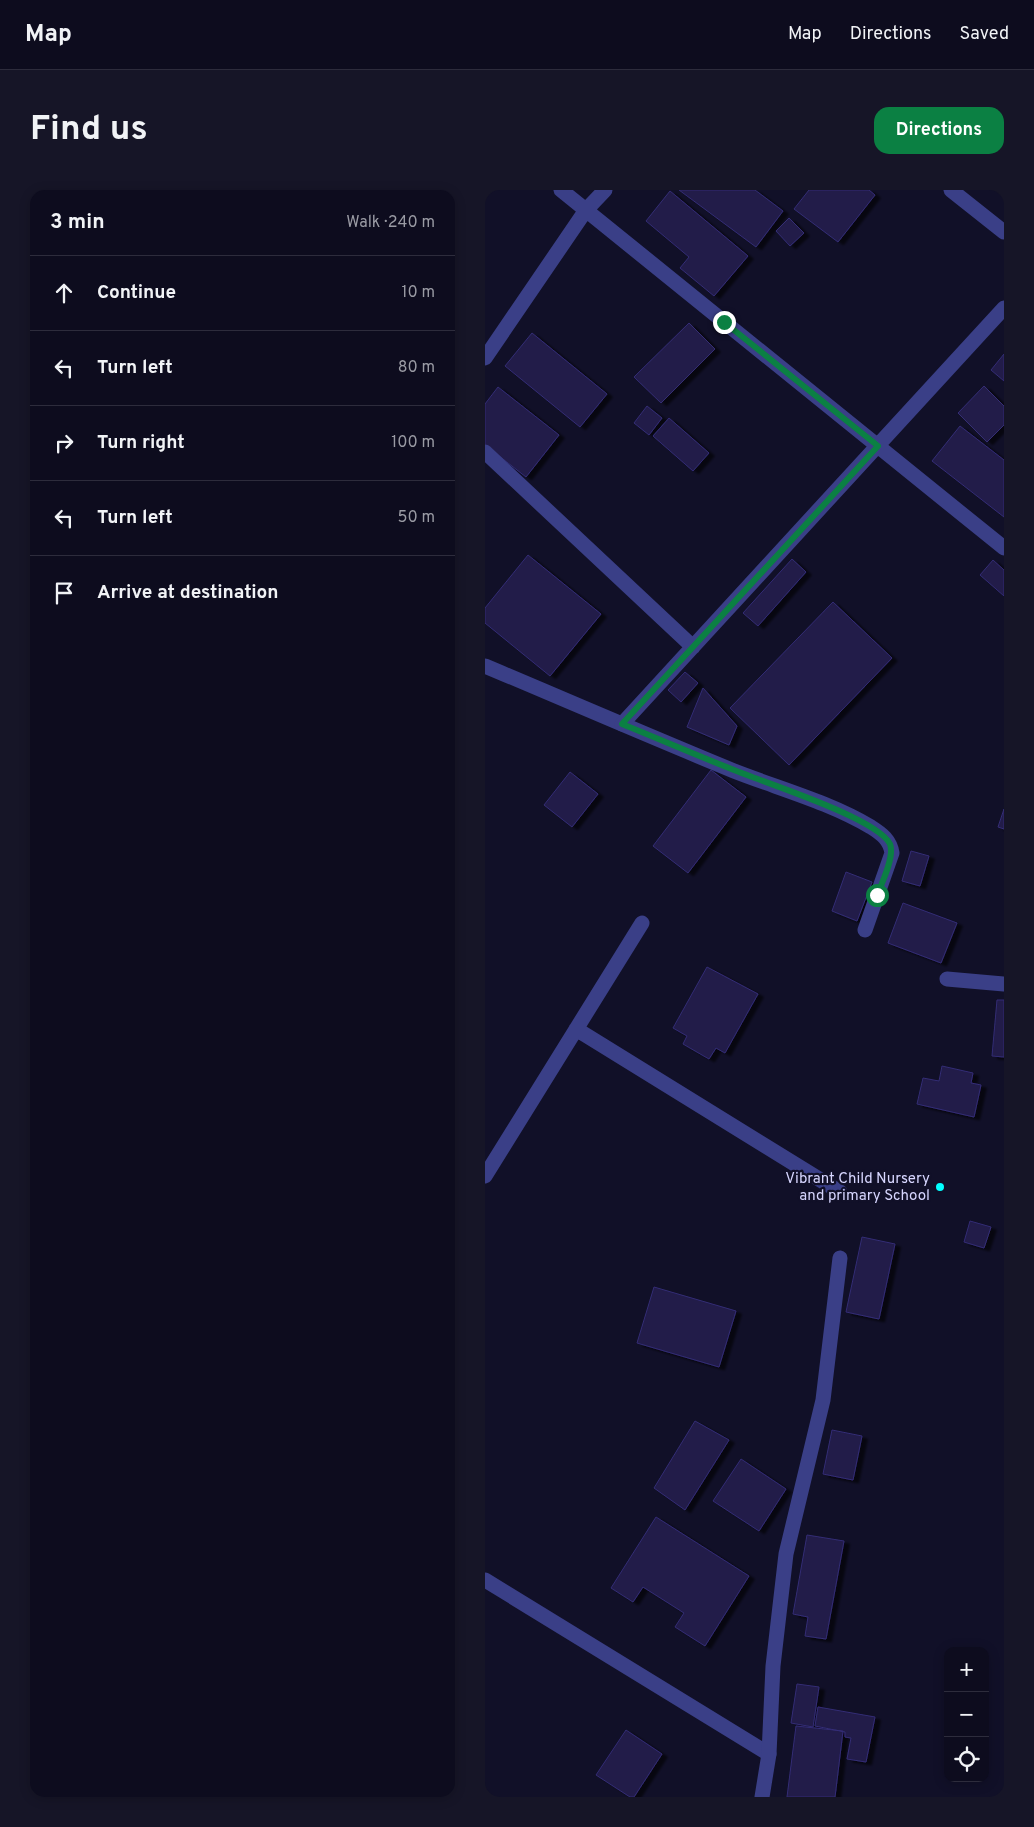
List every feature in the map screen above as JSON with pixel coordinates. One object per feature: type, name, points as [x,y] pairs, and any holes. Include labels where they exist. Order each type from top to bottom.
[{"type":"street","points":[[561,190],[1003,545]]},
{"type":"street","points":[[485,358],[586,210],[605,190]]},
{"type":"street","points":[[951,190],[1004,232]]},
{"type":"street","points":[[622,724],[1004,308]]},
{"type":"street","points":[[485,452],[693,648]]},
{"type":"street","points":[[485,666],[735,771],[844,813],[884,836],[891,845],[892,853],[865,930]]},
{"type":"street","points":[[485,1176],[642,923]]},
{"type":"street","points":[[947,978],[1004,984]]},
{"type":"street","points":[[576,1029],[840,1192]]},
{"type":"street","points":[[763,1797],[769,1754],[773,1666],[786,1554],[823,1400],[840,1258]]},
{"type":"street","points":[[485,1580],[769,1754]]},
{"type":"building","points":[[679,190],[755,190],[783,211],[756,247]]},
{"type":"building","points":[[809,190],[869,190],[875,195],[838,242],[794,209]]},
{"type":"building","points":[[670,191],[748,256],[714,296],[680,268],[689,257],[646,221]]},
{"type":"building","points":[[789,218],[804,233],[790,246],[776,231]]},
{"type":"building","points":[[689,323],[715,349],[661,403],[634,377]]},
{"type":"building","points":[[532,333],[607,394],[580,427],[505,366]]},
{"type":"building","points":[[1004,354],[1004,381],[991,370]]},
{"type":"building","points":[[984,386],[1004,406],[1004,425],[987,442],[958,413]]},
{"type":"building","points":[[498,387],[559,435],[526,477],[485,445],[485,404]]},
{"type":"building","points":[[647,406],[662,418],[649,435],[634,423]]},
{"type":"building","points":[[669,418],[709,453],[693,471],[653,436]]},
{"type":"building","points":[[960,426],[1004,460],[1004,517],[932,461]]},
{"type":"building","points":[[528,555],[601,614],[550,676],[485,623],[485,608]]},
{"type":"building","points":[[792,559],[806,572],[758,626],[743,613]]},
{"type":"building","points":[[993,560],[1004,570],[1004,596],[980,575]]},
{"type":"building","points":[[833,602],[892,658],[789,765],[730,708]]},
{"type":"building","points":[[685,672],[698,683],[681,702],[668,690]]},
{"type":"building","points":[[703,688],[737,726],[729,745],[687,727]]},
{"type":"building","points":[[711,770],[746,797],[688,873],[653,846]]},
{"type":"building","points":[[570,772],[598,794],[572,827],[544,805]]},
{"type":"building","points":[[1004,809],[1004,829],[998,827]]},
{"type":"building","points":[[911,851],[929,856],[920,886],[902,881]]},
{"type":"building","points":[[846,872],[872,882],[857,921],[832,911]]},
{"type":"building","points":[[903,903],[957,923],[941,963],[888,943]]},
{"type":"building","points":[[707,967],[758,994],[725,1053],[716,1048],[709,1059],[683,1044],[687,1036],[673,1028]]},
{"type":"building","points":[[997,1000],[1004,1000],[1004,1057],[992,1056]]},
{"type":"building","points":[[942,1066],[973,1073],[971,1083],[981,1085],[974,1117],[917,1104],[923,1078],[939,1081]]},
{"type":"building","points":[[970,1221],[991,1227],[984,1248],[964,1242]]},
{"type":"building","points":[[862,1237],[895,1244],[879,1319],[846,1312]]},
{"type":"building","points":[[654,1287],[736,1311],[719,1367],[637,1343]]},
{"type":"building","points":[[695,1421],[729,1440],[685,1510],[654,1488]]},
{"type":"building","points":[[832,1430],[862,1436],[853,1480],[823,1474]]},
{"type":"building","points":[[741,1459],[786,1489],[759,1531],[713,1501]]},
{"type":"building","points":[[656,1517],[749,1576],[705,1646],[675,1627],[684,1613],[643,1587],[633,1602],[611,1588]]},
{"type":"building","points":[[807,1535],[844,1541],[826,1639],[805,1636],[808,1617],[793,1614]]},
{"type":"building","points":[[797,1684],[819,1687],[813,1727],[791,1723]]},
{"type":"building","points":[[818,1707],[875,1717],[866,1762],[847,1759],[851,1738],[845,1737],[845,1732],[815,1726]]},
{"type":"building","points":[[796,1726],[843,1731],[835,1797],[787,1797]]},
{"type":"building","points":[[626,1730],[662,1754],[634,1797],[630,1797],[596,1775]]},
{"type":"place","name":"Vibrant Child Nursery and primary School","points":[[940,1187]]},
{"type":"route","points":[[724,322],[878,446],[622,724],[735,771],[844,813],[873,828],[884,836],[891,845],[892,853],[877,895]]}]
